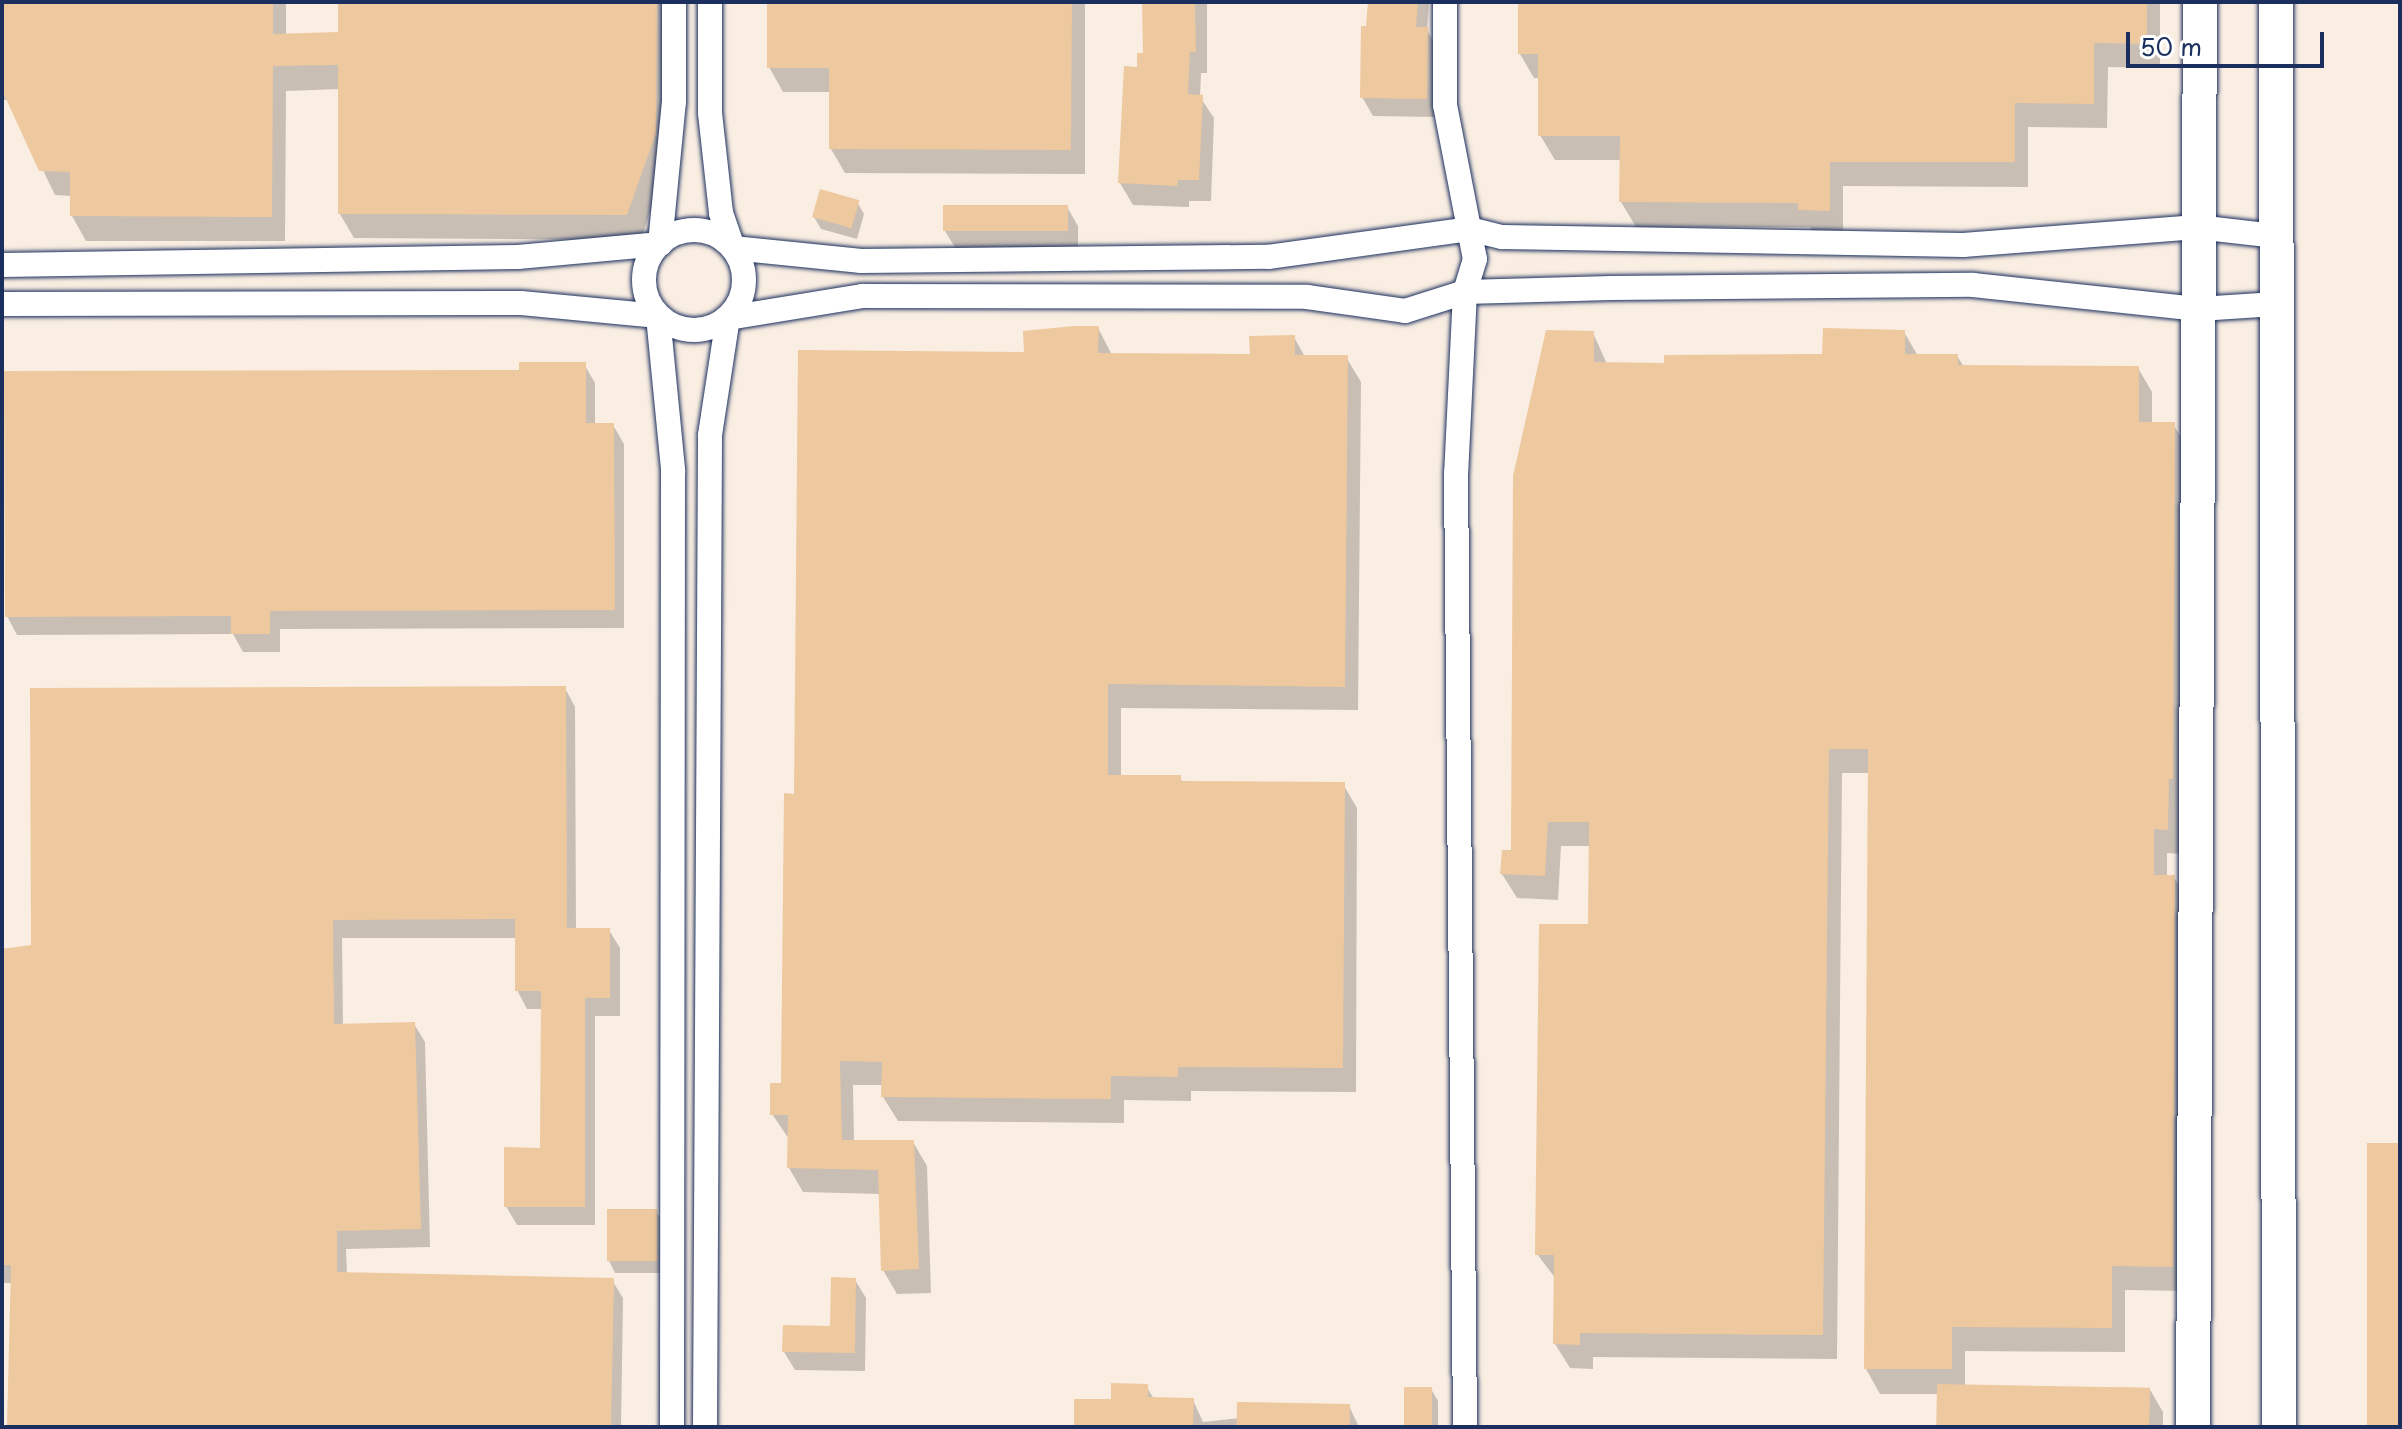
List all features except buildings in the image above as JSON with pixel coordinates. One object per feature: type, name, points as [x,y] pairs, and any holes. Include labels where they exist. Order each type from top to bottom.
[{"type":"street","points":[[672,1427],[673,470],[658,316],[644,284],[645,266],[660,244],[674,102],[674,2]]},
{"type":"street","points":[[705,1427],[705,894],[710,435],[728,318],[744,289],[721,213],[710,113],[710,2]]},
{"type":"street","points":[[1445,2],[1445,105],[1475,259],[1465,292],[1456,504],[1465,1427]]},
{"type":"street","points":[[2193,1427],[2200,2]]},
{"type":"street","points":[[2276,2],[2279,1427]]},
{"type":"street","points":[[2,265],[518,257],[660,244],[697,230],[721,237],[733,248],[861,261],[1268,257],[1469,229],[1502,237],[1963,245],[2197,227],[2276,236]]},
{"type":"street","points":[[2,304],[521,303],[658,316],[684,330],[701,331],[728,318],[862,296],[1307,297],[1405,311],[1465,292],[1973,285],[2199,309],[2276,304]]},
{"type":"street","points":[[672,893],[705,894]]},
{"type":"street","points":[[672,1263],[705,1264]]},
{"type":"shaded area","points":[[2,2],[2400,2],[2400,1427],[2,1427]]}]
